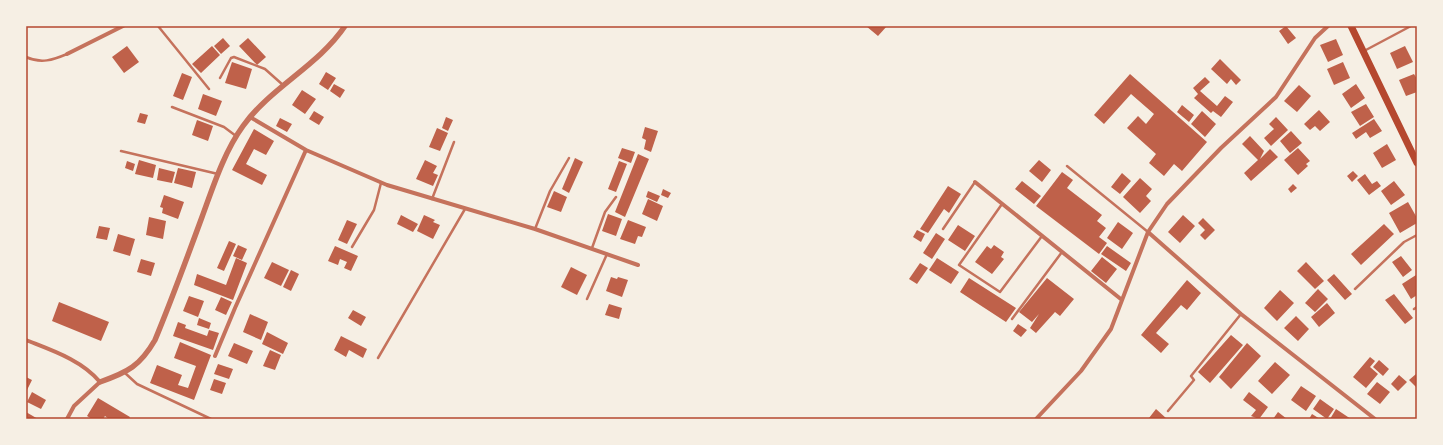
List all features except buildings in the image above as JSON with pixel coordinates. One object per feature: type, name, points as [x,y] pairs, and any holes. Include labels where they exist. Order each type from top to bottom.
[{"type":"main road","points":[[1351,26],[1417,163]]},
{"type":"street","points":[[68,54],[123,26]]},
{"type":"street","points":[[67,419],[74,406],[100,382],[125,373],[147,354],[156,340],[218,174],[236,136],[250,117],[317,58],[345,26]]},
{"type":"street","points":[[1036,419],[1081,371],[1111,329],[1148,232],[1167,204],[1184,184],[1276,97],[1315,38],[1328,26]]},
{"type":"street","points":[[250,117],[306,150],[381,183],[535,229],[638,265]]},
{"type":"street","points":[[215,356],[306,150]]},
{"type":"street","points":[[975,182],[1122,300]]},
{"type":"street","points":[[1148,232],[1241,314],[1375,419]]},
{"type":"street","points":[[26,340],[74,361],[94,375],[100,382]]},
{"type":"lane","points":[[158,26],[209,89]]},
{"type":"lane","points":[[1363,51],[1411,26]]},
{"type":"lane","points":[[26,57],[33,60],[49,61],[68,54]]},
{"type":"lane","points":[[220,78],[231,58],[234,57],[265,69],[284,86]]},
{"type":"lane","points":[[172,108],[224,127],[236,136]]},
{"type":"lane","points":[[432,198],[454,142]]},
{"type":"lane","points":[[121,151],[218,174]]},
{"type":"lane","points":[[535,229],[550,191],[568,158]]},
{"type":"lane","points":[[1067,166],[1148,232]]},
{"type":"lane","points":[[942,229],[975,182]]},
{"type":"lane","points":[[352,247],[374,210],[381,183]]},
{"type":"lane","points":[[592,248],[605,212],[616,197]]},
{"type":"lane","points":[[1002,204],[959,265],[1000,292],[1042,236]]},
{"type":"lane","points":[[378,358],[465,208]]},
{"type":"lane","points":[[1355,289],[1404,242],[1417,235]]},
{"type":"lane","points":[[1012,319],[1062,252]]},
{"type":"lane","points":[[587,299],[607,254]]},
{"type":"lane","points":[[1168,411],[1194,380],[1191,376],[1241,314]]},
{"type":"lane","points":[[125,373],[137,384],[211,419]]}]
